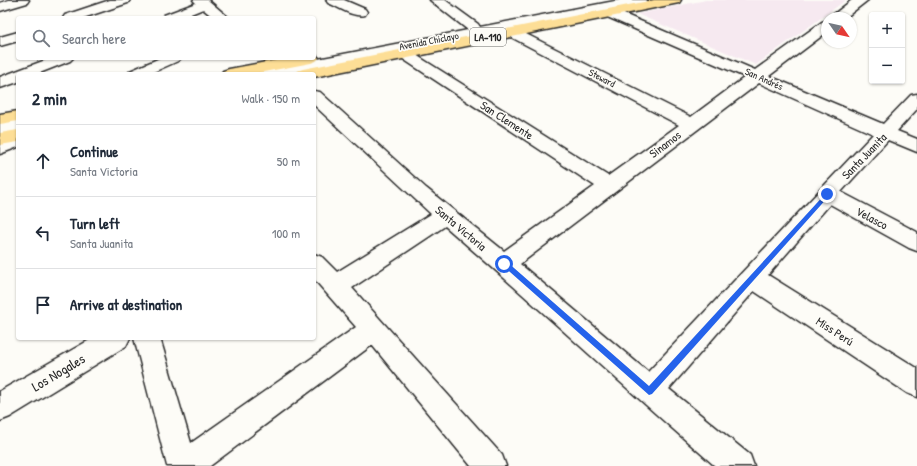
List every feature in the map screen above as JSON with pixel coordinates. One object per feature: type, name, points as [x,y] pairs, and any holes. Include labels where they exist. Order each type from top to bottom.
[{"type":"main road","name":"Avenida Chiclayo","points":[[316,57],[473,27],[613,6],[674,0]]},
{"type":"main road","name":"Avenida Chiclayo","points":[[313,72],[512,32],[613,6]]},
{"type":"main road","name":"Avenida Chiclayo","points":[[239,72],[300,60]]},
{"type":"main road","points":[[0,119],[16,116]]},
{"type":"main road","points":[[0,139],[16,136]]},
{"type":"street","points":[[0,7],[22,0]]},
{"type":"street","points":[[76,16],[123,0]]},
{"type":"street","name":"Avenida Chiclayo","points":[[316,57],[640,0]]},
{"type":"street","points":[[844,12],[861,0]]},
{"type":"street","points":[[173,16],[203,2],[220,16]]},
{"type":"street","points":[[447,3],[473,27]]},
{"type":"street","name":"San Andrés","points":[[613,6],[757,76],[917,146]]},
{"type":"street","name":"Sinamos","points":[[504,264],[691,124],[821,29]]},
{"type":"street","name":"Steward","points":[[512,32],[691,124]]},
{"type":"street","points":[[0,42],[16,37]]},
{"type":"street","name":"San Clemente","points":[[405,54],[609,186]]},
{"type":"street","points":[[28,72],[60,60]]},
{"type":"street","points":[[141,72],[168,60]]},
{"type":"street","name":"Avenida Chiclayo","points":[[272,65],[300,60]]},
{"type":"street","points":[[0,83],[16,77]]},
{"type":"street","name":"Santa Victoria","points":[[316,98],[419,193],[504,264],[649,391],[739,466]]},
{"type":"street","name":"Santa Juanita","points":[[649,391],[827,194],[917,99]]},
{"type":"street","points":[[0,129],[16,126]]},
{"type":"street","points":[[0,148],[16,141]]},
{"type":"street","name":"Velasco","points":[[827,194],[917,242]]},
{"type":"street","points":[[335,286],[446,215]]},
{"type":"street","points":[[316,266],[374,329],[484,464]]},
{"type":"street","name":"Miss Perú","points":[[752,277],[917,384]]},
{"type":"street","points":[[148,340],[183,466],[374,329]]},
{"type":"street","name":"Los Nogales","points":[[0,407],[114,340]]},
{"type":"shaded area","points":[[706,0],[846,0],[829,12],[821,12],[821,18],[756,65],[637,14]]},
{"type":"route","points":[[504,264],[649,391],[827,194]]}]
